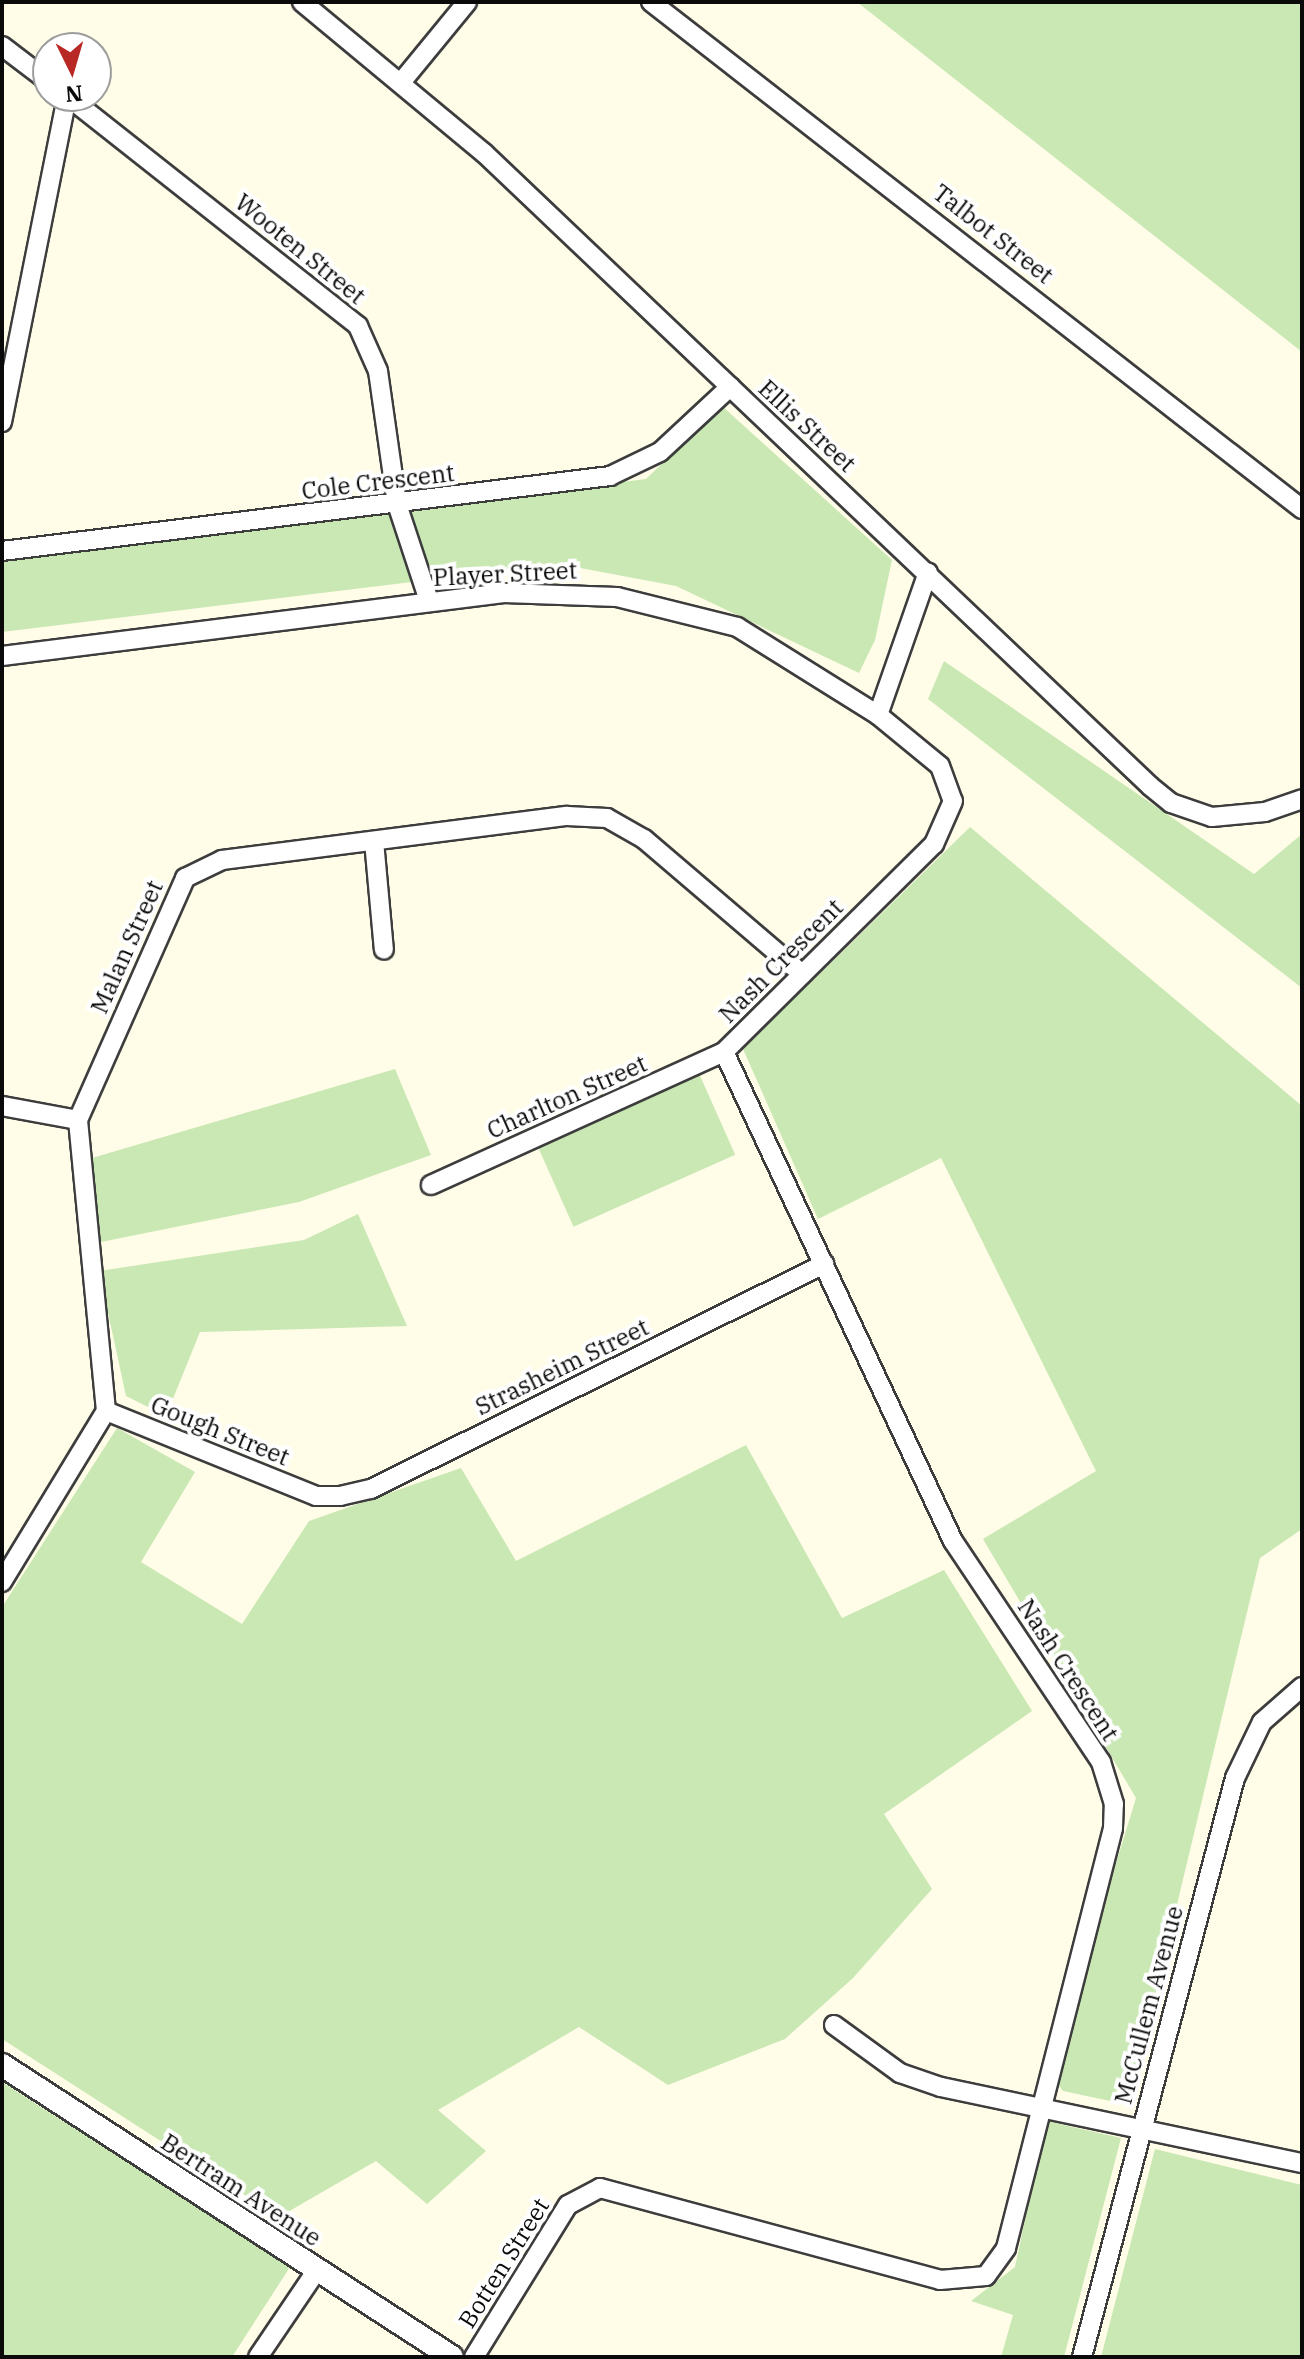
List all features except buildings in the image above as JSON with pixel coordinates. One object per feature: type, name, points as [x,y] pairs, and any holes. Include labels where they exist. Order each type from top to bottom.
[{"type":"street","name":"Ellis Street","points":[[302,2],[403,80],[1171,803],[1194,813],[1232,818],[1302,799]]},
{"type":"street","points":[[403,80],[467,2]]},
{"type":"street","name":"Talbot Street","points":[[651,2],[1302,509]]},
{"type":"street","points":[[2,46],[32,69]]},
{"type":"street","points":[[2,422],[64,112]]},
{"type":"street","name":"Wooten Street","points":[[87,112],[358,326],[378,371],[397,504],[429,601]]},
{"type":"street","name":"Cole Crescent","points":[[2,551],[397,504],[624,472],[660,452],[730,387]]},
{"type":"street","points":[[878,715],[928,572]]},
{"type":"street","name":"Player Street","points":[[2,656],[429,601],[575,593],[651,603],[737,627],[878,715],[928,754],[952,789],[949,819],[934,844]]},
{"type":"street","name":"Malan Street","points":[[106,1411],[78,1120],[185,878],[222,860],[567,816],[607,818],[644,839],[802,974]]},
{"type":"street","points":[[374,841],[384,950]]},
{"type":"street","name":"Nash Crescent","points":[[624,2191],[940,2280],[974,2281],[997,2265],[1006,2248],[1113,1828],[1110,1786],[1083,1731],[953,1541],[724,1052],[934,844]]},
{"type":"street","name":"Charlton Street","points":[[431,1185],[724,1052]]},
{"type":"street","points":[[2,1106],[78,1120]]},
{"type":"street","name":"Strasheim Street","points":[[316,1496],[371,1489],[824,1264]]},
{"type":"street","points":[[2,1582],[106,1411]]},
{"type":"street","name":"Gough Street","points":[[106,1411],[316,1496]]},
{"type":"street","name":"McCullem Avenue","points":[[1082,2357],[1141,2124],[1243,1756],[1262,1722],[1302,1687]]},
{"type":"street","points":[[834,2025],[917,2080],[1141,2124],[1302,2163]]},
{"type":"street","name":"Bertram Avenue","points":[[2,2065],[452,2357]]},
{"type":"street","name":"Botten Street","points":[[474,2357],[568,2205],[581,2193],[624,2191]]},
{"type":"street","points":[[258,2357],[317,2270]]},
{"type":"green space","points":[[857,2],[1302,2],[1302,352]]},
{"type":"green space","points":[[722,406],[892,560],[875,640],[859,673],[676,586],[559,564],[2,632],[2,560],[646,479]]},
{"type":"green space","points":[[944,661],[1254,874],[1302,834],[1302,988],[928,699]]},
{"type":"green space","points":[[970,827],[1302,1106],[1302,1529],[1260,1558],[1129,2105],[1063,2091],[1051,2075],[1136,1798],[983,1539],[1096,1471],[941,1158],[818,1219],[743,1049]]},
{"type":"green space","points":[[395,1069],[431,1155],[299,1202],[96,1243],[92,1158]]},
{"type":"green space","points":[[697,1069],[735,1155],[574,1227],[535,1141]]},
{"type":"green space","points":[[358,1214],[407,1326],[200,1332],[166,1416],[126,1396],[99,1271],[304,1240]]},
{"type":"green space","points":[[117,1428],[195,1472],[141,1562],[242,1624],[309,1521],[461,1468],[516,1561],[746,1445],[842,1618],[944,1570],[1032,1711],[884,1814],[932,1889],[853,1978],[785,2039],[668,2085],[579,2027],[438,2110],[486,2151],[427,2204],[376,2161],[279,2217],[2,2039],[2,1607]]},
{"type":"green space","points":[[2,2082],[290,2267],[232,2357],[2,2357]]},
{"type":"green space","points":[[1046,2121],[1121,2138],[1064,2357],[1001,2357],[1013,2315],[971,2301],[1015,2267]]},
{"type":"green space","points":[[1155,2149],[1302,2185],[1302,2357],[1101,2357]]}]
